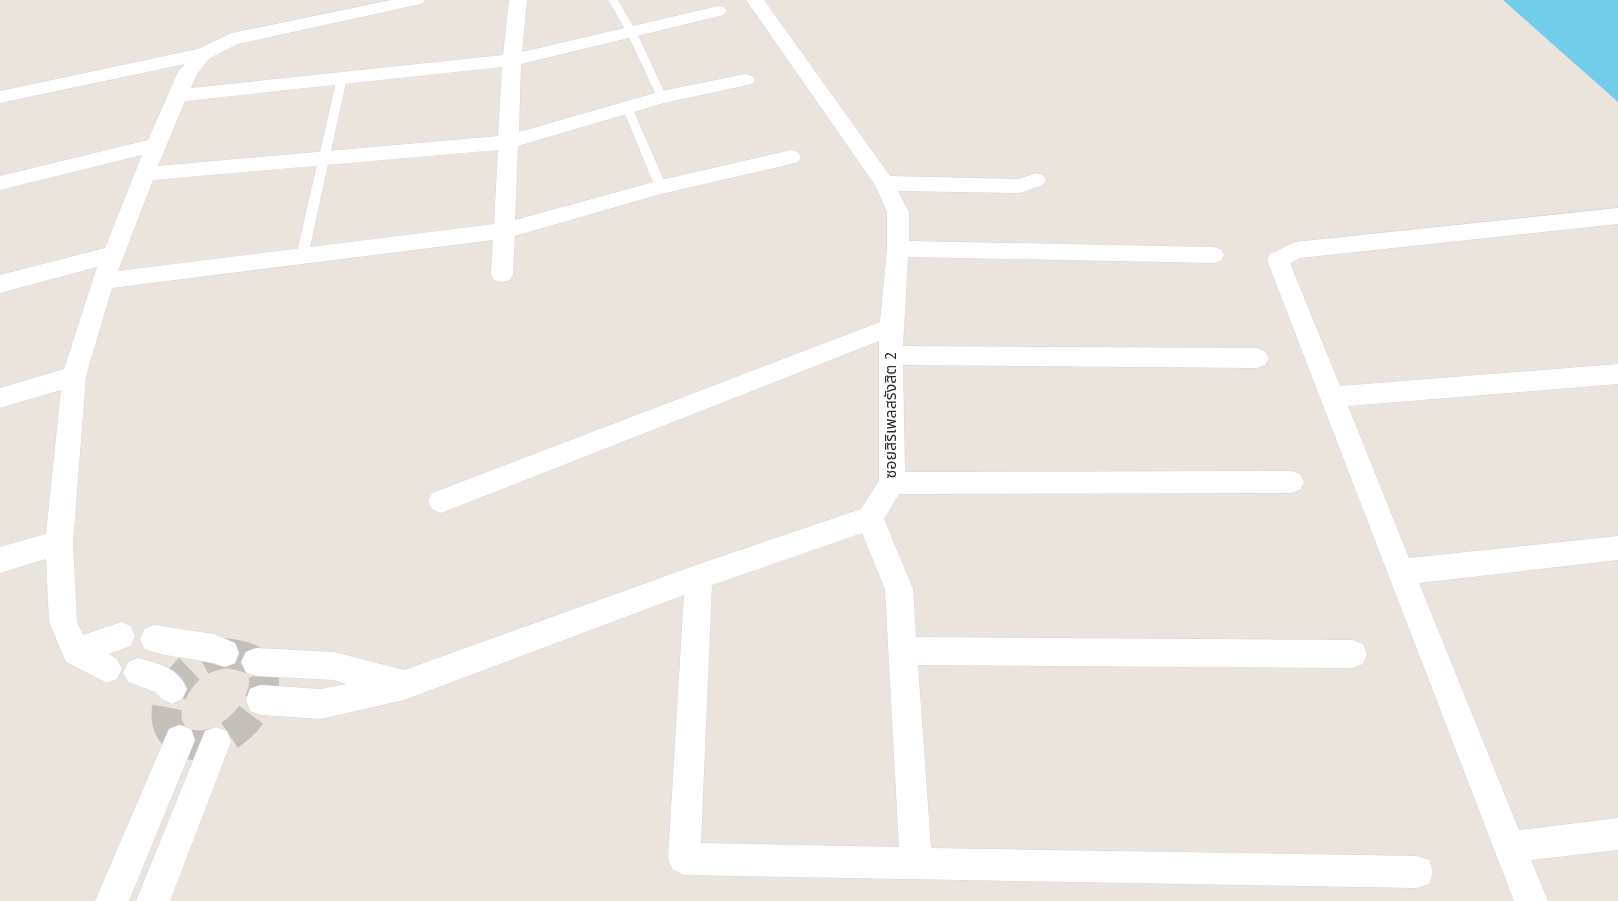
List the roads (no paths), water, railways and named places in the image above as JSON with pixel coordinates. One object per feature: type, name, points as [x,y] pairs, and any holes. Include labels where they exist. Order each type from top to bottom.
[{"type":"street","points":[[0,97],[202,54],[232,39],[416,0]]},
{"type":"street","points":[[502,274],[512,60],[518,0]]},
{"type":"street","name":"ซอยสิริเพลสรังสิต 2","points":[[755,0],[884,183],[898,212],[898,249],[891,327],[892,483],[870,518]]},
{"type":"street","points":[[177,96],[512,60],[718,11]]},
{"type":"street","points":[[107,669],[76,652],[63,622],[59,588],[59,543],[74,376],[103,281],[144,174],[188,72],[202,54]]},
{"type":"street","points":[[144,174],[508,142],[662,97],[745,80]]},
{"type":"street","points":[[0,183],[156,145]]},
{"type":"street","points":[[103,281],[504,231],[661,187],[791,157]]},
{"type":"street","points":[[884,183],[1020,186],[1036,180]]},
{"type":"street","points":[[1531,901],[1278,260],[1295,250],[1618,216]]},
{"type":"street","points":[[898,249],[1213,255]]},
{"type":"street","points":[[0,284],[114,254]]},
{"type":"street","points":[[441,501],[891,327]]},
{"type":"street","points":[[891,355],[1257,358]]},
{"type":"street","points":[[1332,397],[1618,374]]},
{"type":"street","points":[[0,398],[74,376]]},
{"type":"street","points":[[892,483],[1291,482]]},
{"type":"street","points":[[261,700],[321,705],[404,685],[699,577],[870,518],[899,589],[916,864]]},
{"type":"street","points":[[0,560],[59,543]]},
{"type":"street","points":[[1401,572],[1618,548]]},
{"type":"street","points":[[699,577],[684,859],[1417,872]]},
{"type":"street","points":[[76,652],[121,636]]},
{"type":"street","points":[[154,639],[214,648],[225,652]]},
{"type":"street","points":[[903,651],[1353,654]]},
{"type":"street","points":[[256,662],[334,666],[404,685]]},
{"type":"street","points":[[138,672],[165,681],[172,689]]},
{"type":"street","points":[[116,891],[180,740]]},
{"type":"street","points":[[154,899],[216,742]]},
{"type":"street","points":[[1509,847],[1618,834]]},
{"type":"lane","points":[[613,0],[631,31],[662,97]]},
{"type":"lane","points":[[302,256],[342,78]]},
{"type":"lane","points":[[627,107],[661,187]]},
{"type":"water","points":[[1503,0],[1618,0],[1618,102]]},
{"type":"tunnel","points":[[225,653],[248,658],[260,668],[264,682],[260,698],[251,715],[238,729],[221,740],[203,745],[186,743],[175,736],[169,727],[168,704],[172,693],[186,672],[195,664],[225,653]]}]
